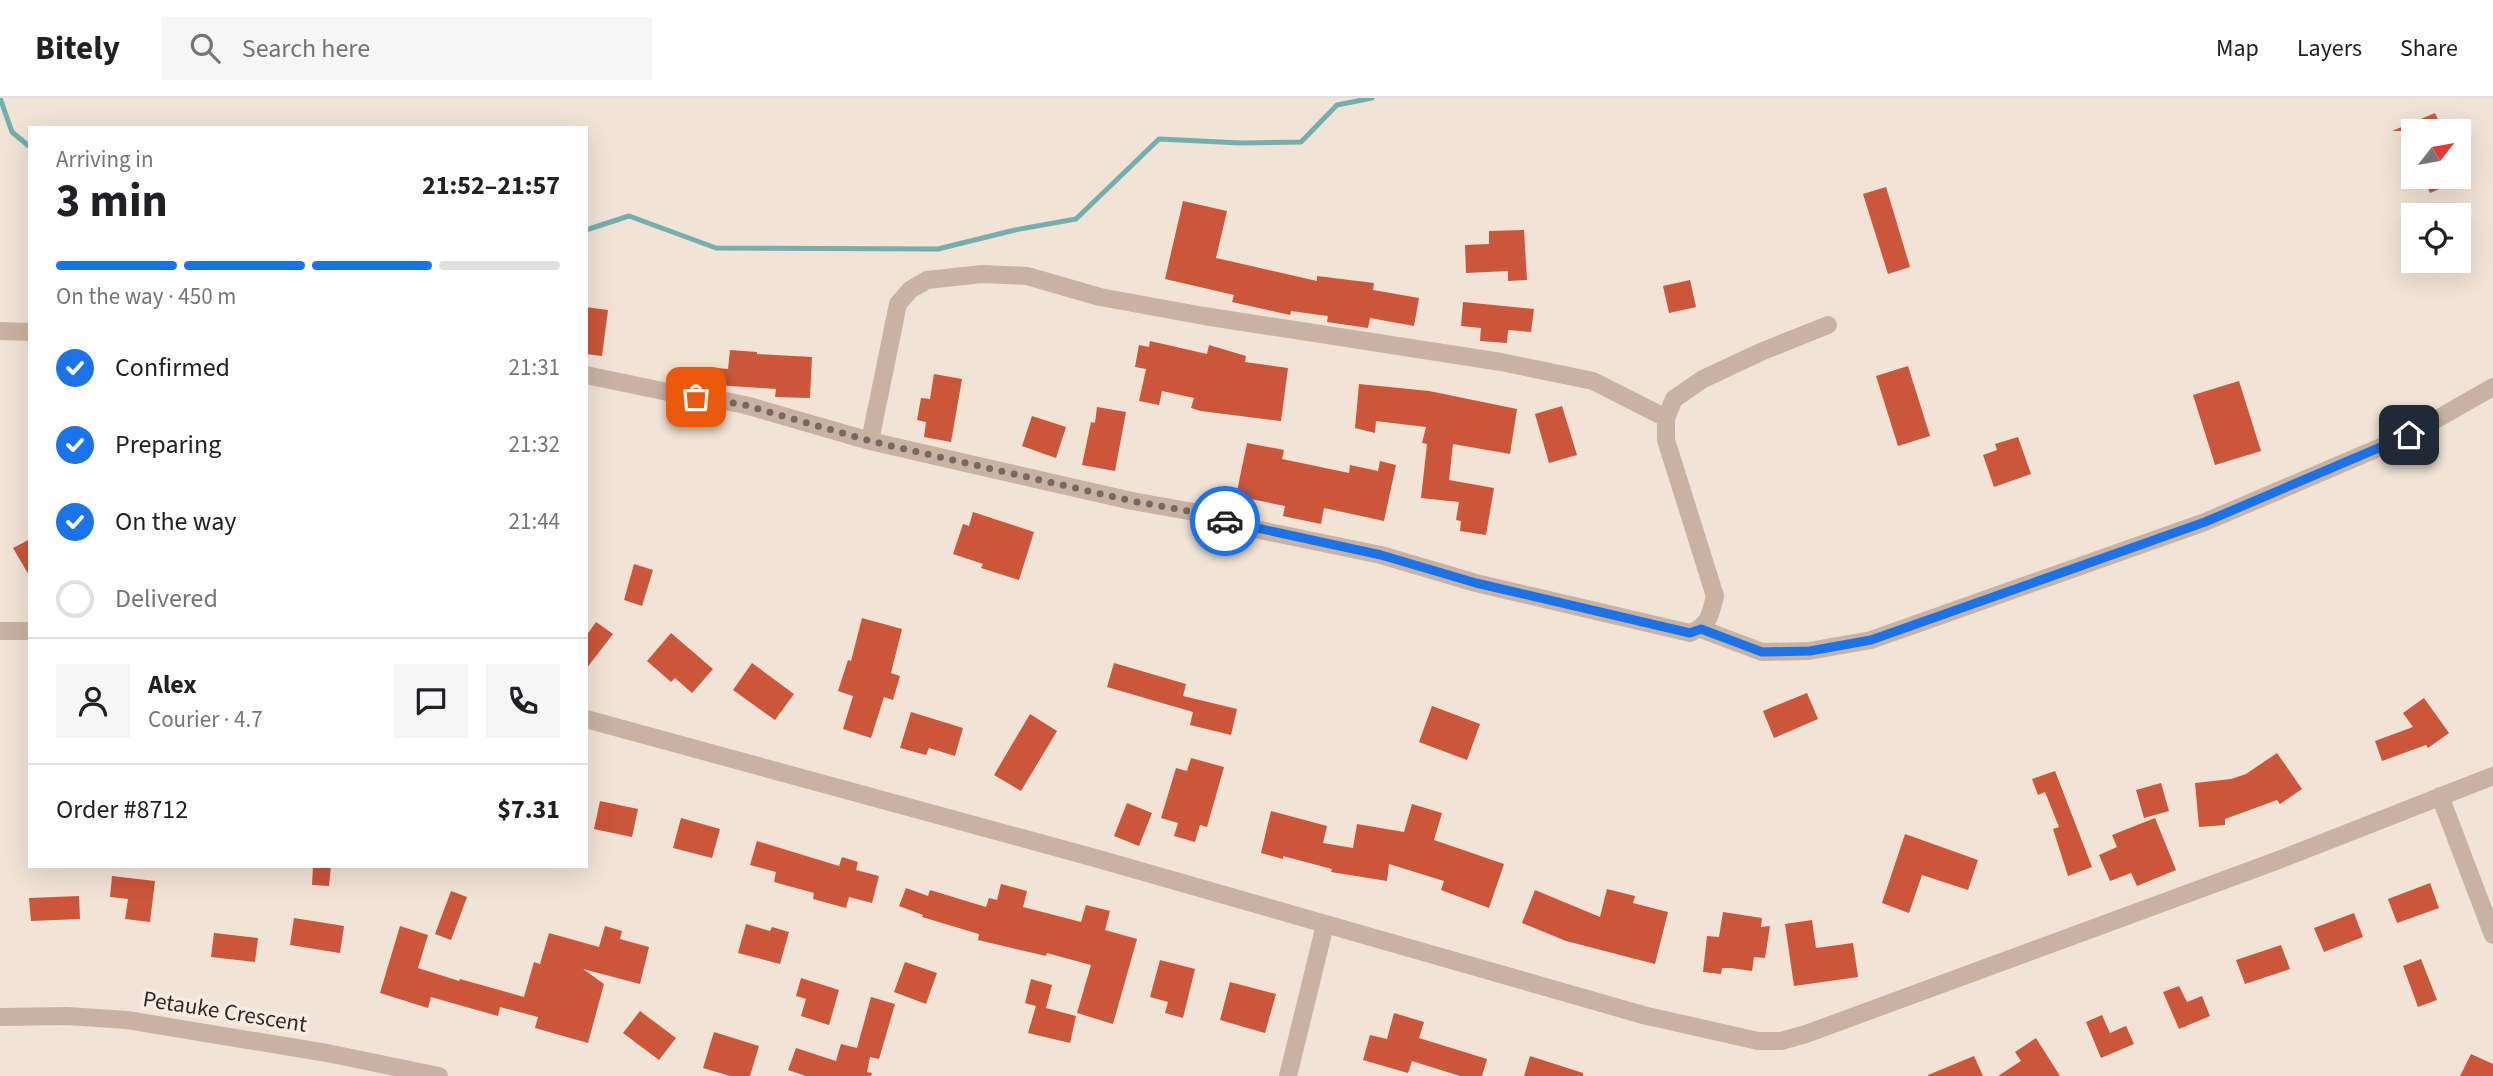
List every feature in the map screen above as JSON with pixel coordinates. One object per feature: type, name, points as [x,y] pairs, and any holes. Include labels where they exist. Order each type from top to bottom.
[{"type":"street","points":[[870,441],[898,304],[910,290],[927,280],[982,274],[1027,276],[1126,302],[1501,362],[1593,381],[1666,418]]},
{"type":"street","points":[[588,374],[682,396],[745,405],[870,441],[1132,501],[1194,512],[1245,527],[1381,555],[1476,583],[1690,633],[1701,629],[1709,619],[1715,596],[1665,440],[1666,418],[1674,399],[1703,379],[1828,325]]},
{"type":"street","points":[[0,331],[28,332]]},
{"type":"street","points":[[1701,629],[1762,652],[1810,651],[1871,640],[2205,522],[2409,435],[2493,387]]},
{"type":"street","points":[[0,631],[28,631]]},
{"type":"street","points":[[588,720],[1095,858],[1643,1015],[1758,1041],[1781,1041],[1818,1030],[2276,861],[2493,776]]},
{"type":"street","points":[[2440,796],[2493,934]]},
{"type":"street","points":[[1288,1076],[1325,925]]},
{"type":"street","name":"Petauke Crescent","points":[[0,1017],[97,1017],[167,1026],[327,1053],[439,1076]]},
{"type":"building","points":[[2435,113],[2438,119],[2421,119]]},
{"type":"building","points":[[1886,187],[1910,267],[1888,274],[1863,194]]},
{"type":"building","points":[[1183,201],[1227,211],[1216,258],[1317,281],[1317,276],[1374,283],[1373,290],[1419,298],[1414,326],[1370,318],[1368,328],[1327,322],[1328,316],[1291,311],[1290,315],[1232,302],[1234,295],[1165,279]]},
{"type":"building","points":[[1524,230],[1527,280],[1508,281],[1508,271],[1466,273],[1465,245],[1489,244],[1489,231]]},
{"type":"building","points":[[1690,280],[1696,307],[1669,313],[1663,286]]},
{"type":"building","points":[[1463,302],[1534,309],[1531,332],[1508,330],[1507,343],[1480,341],[1481,328],[1461,326]]},
{"type":"building","points":[[588,307],[608,310],[602,356],[588,354]]},
{"type":"building","points":[[1150,341],[1207,354],[1209,345],[1246,356],[1245,362],[1288,368],[1281,421],[1201,411],[1191,408],[1194,398],[1162,391],[1159,405],[1139,401],[1146,369],[1135,367],[1139,345],[1149,347]]},
{"type":"building","points":[[730,350],[812,357],[810,398],[775,397],[776,389],[716,385],[717,368],[728,369]]},
{"type":"building","points":[[1908,366],[1930,436],[1898,446],[1876,376]]},
{"type":"building","points":[[934,374],[962,379],[951,442],[924,437],[926,422],[917,420],[921,398],[930,399]]},
{"type":"building","points":[[2239,381],[2261,451],[2215,465],[2193,395]]},
{"type":"building","points":[[1359,384],[1429,391],[1517,409],[1510,454],[1453,444],[1449,480],[1494,488],[1486,535],[1460,531],[1461,521],[1456,520],[1459,502],[1421,498],[1427,444],[1422,443],[1426,427],[1376,421],[1375,433],[1355,428]]},
{"type":"building","points":[[1562,406],[1577,455],[1549,463],[1535,414]]},
{"type":"building","points":[[1097,407],[1126,412],[1115,471],[1082,465]]},
{"type":"building","points":[[1032,416],[1066,427],[1056,458],[1022,446]]},
{"type":"building","points":[[2018,437],[2031,474],[1994,487],[1983,455],[1997,450],[1995,444]]},
{"type":"building","points":[[1247,443],[1284,450],[1282,459],[1349,473],[1350,465],[1378,471],[1380,461],[1396,465],[1384,521],[1324,508],[1321,524],[1283,516],[1285,506],[1236,496]]},
{"type":"building","points":[[973,512],[1034,532],[1019,580],[981,568],[983,564],[953,554],[963,524],[969,526]]},
{"type":"building","points":[[28,540],[28,574],[13,548]]},
{"type":"building","points":[[634,564],[653,570],[642,606],[624,600]]},
{"type":"building","points":[[862,618],[902,629],[891,673],[900,676],[893,700],[884,697],[871,738],[843,729],[853,696],[838,691],[848,660],[851,661]]},
{"type":"building","points":[[596,622],[613,634],[588,666],[588,633]]},
{"type":"building","points":[[671,633],[713,669],[692,693],[675,678],[671,682],[647,661]]},
{"type":"building","points":[[752,663],[794,694],[775,720],[733,690]]},
{"type":"building","points":[[1114,663],[1186,684],[1183,696],[1237,709],[1231,735],[1190,725],[1193,712],[1107,687]]},
{"type":"building","points":[[1807,693],[1818,719],[1774,738],[1763,711]]},
{"type":"building","points":[[2424,698],[2449,733],[2428,748],[2426,745],[2382,761],[2375,741],[2413,727],[2403,713]]},
{"type":"building","points":[[1432,706],[1480,724],[1467,760],[1419,742]]},
{"type":"building","points":[[911,712],[963,728],[955,756],[929,748],[926,755],[900,748]]},
{"type":"building","points":[[1030,714],[1057,731],[1021,791],[994,775]]},
{"type":"building","points":[[2277,753],[2302,789],[2280,804],[2277,800],[2225,819],[2225,825],[2199,827],[2195,783],[2231,779],[2246,774]]},
{"type":"building","points":[[1191,758],[1224,767],[1207,827],[1200,825],[1195,842],[1174,836],[1178,823],[1161,818],[1176,768],[1187,771]]},
{"type":"building","points":[[2055,771],[2092,867],[2068,876],[2053,829],[2059,827],[2045,792],[2038,795],[2032,779]]},
{"type":"building","points":[[2161,783],[2169,811],[2144,818],[2136,790]]},
{"type":"building","points":[[600,801],[638,809],[632,837],[594,829]]},
{"type":"building","points":[[1127,803],[1152,813],[1139,846],[1114,836]]},
{"type":"building","points":[[1412,804],[1442,813],[1434,840],[1504,864],[1489,908],[1441,890],[1444,881],[1389,864],[1387,881],[1331,872],[1332,869],[1261,853],[1271,811],[1327,826],[1323,843],[1353,848],[1357,824],[1404,832]]},
{"type":"building","points":[[681,818],[720,829],[712,858],[673,848]]},
{"type":"building","points":[[2155,818],[2176,870],[2137,886],[2131,873],[2110,881],[2099,855],[2117,847],[2112,835]]},
{"type":"building","points":[[1905,834],[1978,860],[1968,890],[1922,875],[1909,913],[1882,903]]},
{"type":"building","points":[[757,841],[839,866],[842,857],[858,862],[856,870],[879,876],[872,903],[849,897],[846,908],[813,899],[814,893],[774,882],[776,872],[750,865]]},
{"type":"building","points":[[313,868],[331,868],[329,886],[312,885]]},
{"type":"building","points":[[112,876],[155,881],[150,922],[125,919],[128,899],[110,897]]},
{"type":"building","points":[[2430,883],[2439,908],[2397,923],[2388,899]]},
{"type":"building","points":[[1001,884],[1027,891],[1023,907],[1081,922],[1086,905],[1110,911],[1105,930],[1137,939],[1113,1024],[1077,1013],[1091,965],[1047,953],[1046,956],[978,940],[979,934],[922,917],[923,915],[899,906],[906,888],[928,896],[930,890],[986,907],[989,898],[997,900]]},
{"type":"building","points":[[1607,889],[1635,896],[1633,903],[1668,912],[1655,964],[1566,941],[1522,923],[1535,890],[1600,917]]},
{"type":"building","points":[[451,891],[467,897],[451,940],[435,934]]},
{"type":"building","points":[[79,896],[80,919],[31,921],[29,898]]},
{"type":"building","points":[[1723,912],[1762,918],[1761,927],[1770,926],[1765,958],[1754,957],[1752,971],[1722,968],[1721,974],[1703,972],[1707,936],[1719,937]]},
{"type":"building","points":[[2354,913],[2363,937],[2324,952],[2314,928]]},
{"type":"building","points":[[294,918],[344,926],[340,953],[290,945]]},
{"type":"building","points":[[1812,920],[1816,948],[1853,943],[1858,977],[1794,986],[1785,924]]},
{"type":"building","points":[[746,924],[770,931],[772,927],[789,932],[780,964],[738,953]]},
{"type":"building","points":[[400,926],[428,935],[418,968],[524,997],[534,962],[540,964],[549,933],[599,947],[605,926],[622,931],[620,939],[649,947],[640,984],[583,969],[604,984],[588,1043],[535,1028],[538,1017],[500,1007],[498,1016],[431,997],[428,1008],[380,993]]},
{"type":"building","points":[[214,933],[258,938],[255,962],[211,957]]},
{"type":"building","points":[[2281,945],[2290,969],[2245,984],[2236,960]]},
{"type":"building","points":[[2421,959],[2437,1000],[2418,1007],[2403,966]]},
{"type":"building","points":[[1160,960],[1195,969],[1183,1018],[1165,1013],[1168,1002],[1150,997]]},
{"type":"building","points":[[905,962],[937,973],[926,1004],[894,992]]},
{"type":"building","points":[[801,978],[839,990],[829,1025],[801,1016],[806,999],[796,996]]},
{"type":"building","points":[[1031,979],[1052,985],[1046,1008],[1076,1016],[1070,1043],[1028,1033],[1036,1006],[1025,1003]]},
{"type":"building","points":[[1230,982],[1276,994],[1265,1033],[1220,1020]]},
{"type":"building","points":[[2179,986],[2187,1002],[2202,996],[2210,1016],[2179,1029],[2163,992]]},
{"type":"building","points":[[871,997],[895,1004],[879,1059],[870,1057],[867,1072],[872,1073],[871,1076],[806,1076],[788,1070],[796,1048],[836,1061],[841,1044],[857,1048]]},
{"type":"building","points":[[640,1011],[676,1038],[659,1060],[623,1033]]},
{"type":"building","points":[[1394,1013],[1424,1022],[1419,1038],[1487,1059],[1482,1076],[1460,1076],[1412,1061],[1408,1073],[1363,1060],[1370,1035],[1387,1039]]},
{"type":"building","points":[[2102,1015],[2110,1033],[2126,1026],[2134,1044],[2101,1058],[2086,1022]]},
{"type":"building","points":[[714,1032],[759,1046],[750,1076],[730,1076],[703,1068]]},
{"type":"building","points":[[2036,1038],[2060,1076],[1998,1076],[2021,1061],[2015,1052]]},
{"type":"building","points":[[2471,1054],[2493,1064],[2493,1076],[2460,1076]]},
{"type":"building","points":[[1530,1056],[1583,1073],[1583,1076],[1524,1076]]},
{"type":"building","points":[[1974,1056],[1983,1076],[1928,1076],[1928,1075]]},
{"type":"waterway","points":[[0,98],[12,132],[28,145]]},
{"type":"waterway","points":[[588,229],[629,216],[716,248],[938,249],[1015,230],[1076,219],[1159,139],[1241,143],[1301,142],[1337,105],[1372,98]]},
{"type":"way so far","points":[[696,397],[745,405],[870,441],[1225,521]]},
{"type":"route","points":[[1225,521],[1381,555],[1566,606],[1690,633],[1701,629],[1762,652],[1810,651],[1871,640],[2205,522],[2409,435]]}]
